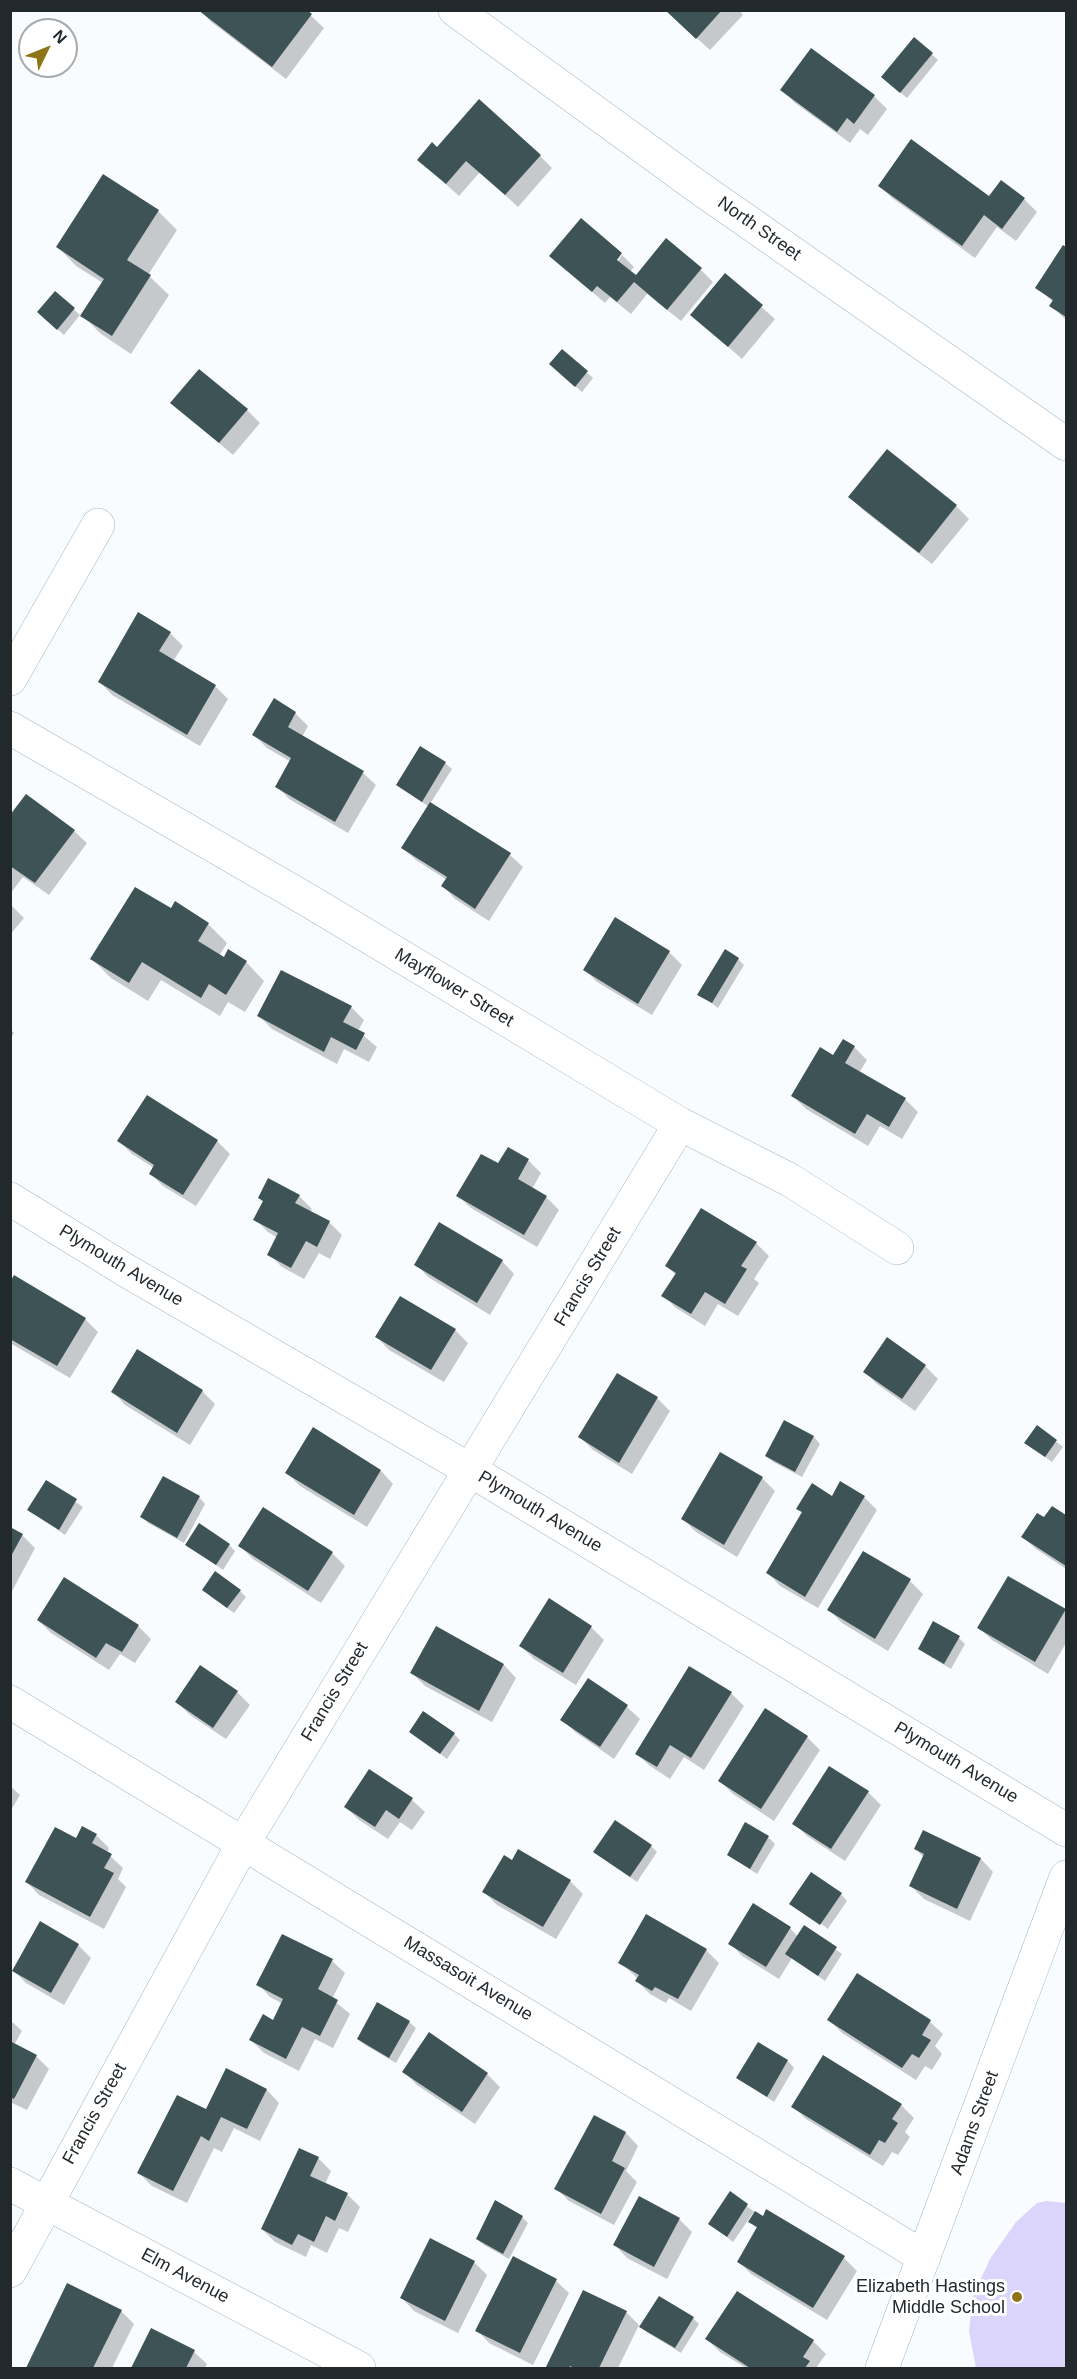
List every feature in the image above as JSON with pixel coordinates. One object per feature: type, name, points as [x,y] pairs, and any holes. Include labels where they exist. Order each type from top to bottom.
[{"type":"street","name":"North Street","points":[[455,10],[698,187],[1066,444]]},
{"type":"street","points":[[10,679],[98,525]]},
{"type":"street","name":"Mayflower Street","points":[[10,728],[310,902],[680,1124],[790,1180],[897,1248]]},
{"type":"street","name":"Francis Street","points":[[10,2271],[244,1842],[680,1124]]},
{"type":"street","name":"Plymouth Avenue","points":[[10,1199],[127,1271],[470,1470],[1066,1830]]},
{"type":"street","name":"Massasoit Avenue","points":[[10,1702],[924,2257]]},
{"type":"street","name":"Adams Street","points":[[882,2368],[1066,1877]]},
{"type":"street","name":"Elm Avenue","points":[[10,2184],[359,2368]]},
{"type":"shaded area","name":"Elizabeth Hastings Middle School","points":[[1047,2201],[1066,2203],[1066,2368],[976,2368],[969,2331],[973,2296],[990,2259],[1016,2222],[1037,2203]]},
{"type":"building","points":[[198,10],[307,10],[312,14],[272,67]]},
{"type":"building","points":[[665,10],[722,10],[696,39]]},
{"type":"building","points":[[914,37],[933,53],[900,93],[881,77]]},
{"type":"building","points":[[811,48],[875,95],[854,124],[847,118],[837,132],[780,90]]},
{"type":"building","points":[[479,99],[541,155],[505,195],[466,161],[446,184],[417,160],[432,142],[437,147]]},
{"type":"building","points":[[911,139],[989,196],[1001,180],[1025,198],[1002,229],[984,215],[962,246],[878,186]]},
{"type":"building","points":[[103,174],[159,210],[127,260],[151,275],[112,336],[80,316],[104,279],[56,247]]},
{"type":"building","points":[[581,218],[622,253],[617,260],[636,275],[666,238],[702,268],[667,310],[634,282],[617,302],[597,286],[592,292],[549,256]]},
{"type":"building","points":[[1063,245],[1066,247],[1066,317],[1049,306],[1053,300],[1035,288]]},
{"type":"building","points":[[725,273],[763,305],[728,347],[690,315]]},
{"type":"building","points":[[55,291],[75,308],[57,330],[37,312]]},
{"type":"building","points":[[562,349],[588,371],[575,387],[549,364]]},
{"type":"building","points":[[199,369],[248,409],[219,443],[170,403]]},
{"type":"building","points":[[887,449],[957,505],[919,553],[848,497]]},
{"type":"building","points":[[138,612],[171,632],[159,651],[216,685],[187,735],[98,682]]},
{"type":"building","points":[[274,698],[296,712],[288,727],[364,771],[335,822],[275,787],[291,758],[252,735]]},
{"type":"building","points":[[420,746],[446,762],[422,802],[396,785]]},
{"type":"building","points":[[26,794],[75,830],[35,883],[10,866],[10,815]]},
{"type":"building","points":[[430,802],[511,853],[475,909],[441,886],[447,877],[401,848]]},
{"type":"building","points":[[135,887],[171,908],[175,901],[209,923],[198,941],[224,957],[228,949],[247,961],[226,995],[209,984],[201,998],[142,962],[129,983],[90,959]]},
{"type":"building","points":[[615,917],[670,951],[638,1004],[583,970]]},
{"type":"building","points":[[725,949],[739,958],[712,1003],[697,995]]},
{"type":"building","points":[[281,970],[352,1006],[343,1022],[365,1033],[356,1050],[331,1037],[324,1052],[257,1016]]},
{"type":"building","points":[[843,1039],[855,1046],[845,1063],[906,1098],[889,1127],[867,1114],[855,1134],[791,1096],[820,1047],[833,1055]]},
{"type":"building","points":[[147,1095],[218,1140],[183,1195],[149,1174],[154,1165],[117,1141]]},
{"type":"building","points":[[508,1147],[529,1159],[518,1179],[547,1196],[524,1235],[456,1196],[481,1154],[498,1163]]},
{"type":"building","points":[[268,1178],[300,1195],[295,1203],[330,1221],[317,1247],[306,1241],[291,1268],[267,1255],[278,1233],[253,1220],[263,1201],[258,1198]]},
{"type":"building","points":[[701,1208],[757,1242],[741,1266],[747,1269],[725,1304],[705,1292],[691,1314],[661,1296],[676,1273],[665,1266]]},
{"type":"building","points":[[439,1222],[503,1260],[477,1303],[414,1265]]},
{"type":"building","points":[[14,1275],[86,1318],[57,1366],[10,1339],[10,1282]]},
{"type":"building","points":[[400,1296],[456,1329],[431,1370],[375,1337]]},
{"type":"building","points":[[887,1337],[926,1365],[902,1399],[863,1372]]},
{"type":"building","points":[[137,1349],[203,1390],[177,1433],[111,1392]]},
{"type":"building","points":[[617,1373],[658,1397],[619,1463],[578,1437]]},
{"type":"building","points":[[784,1420],[814,1436],[795,1472],[765,1456]]},
{"type":"building","points":[[1037,1425],[1057,1440],[1045,1457],[1024,1443]]},
{"type":"building","points":[[313,1427],[381,1470],[354,1515],[285,1473]]},
{"type":"building","points":[[720,1452],[763,1477],[724,1545],[681,1519]]},
{"type":"building","points":[[163,1476],[200,1496],[177,1538],[140,1517]]},
{"type":"building","points":[[46,1480],[77,1499],[59,1530],[27,1510]]},
{"type":"building","points":[[840,1481],[865,1496],[805,1597],[766,1573],[802,1512],[796,1509],[812,1483],[832,1496]]},
{"type":"building","points":[[1052,1506],[1066,1515],[1066,1566],[1021,1537],[1037,1513],[1044,1517]]},
{"type":"building","points":[[263,1507],[333,1552],[308,1591],[238,1546]]},
{"type":"building","points":[[199,1523],[230,1544],[216,1565],[185,1545]]},
{"type":"building","points":[[10,1527],[23,1534],[10,1558]]},
{"type":"building","points":[[863,1551],[911,1579],[875,1639],[827,1610]]},
{"type":"building","points":[[215,1571],[241,1590],[227,1608],[202,1590]]},
{"type":"building","points":[[1008,1576],[1066,1609],[1035,1662],[977,1628]]},
{"type":"building","points":[[64,1577],[139,1625],[122,1652],[106,1643],[96,1658],[37,1620]]},
{"type":"building","points":[[549,1598],[592,1626],[563,1673],[519,1646]]},
{"type":"building","points":[[933,1621],[960,1636],[944,1664],[918,1649]]},
{"type":"building","points":[[436,1626],[504,1664],[479,1711],[410,1673]]},
{"type":"building","points":[[200,1665],[238,1691],[213,1728],[175,1702]]},
{"type":"building","points":[[689,1666],[732,1692],[691,1758],[670,1745],[657,1767],[635,1754]]},
{"type":"building","points":[[588,1678],[628,1705],[600,1747],[560,1720]]},
{"type":"building","points":[[765,1708],[808,1736],[761,1809],[718,1781]]},
{"type":"building","points":[[423,1711],[455,1733],[440,1754],[409,1732]]},
{"type":"building","points":[[829,1766],[869,1791],[831,1849],[792,1824]]},
{"type":"building","points":[[369,1769],[413,1798],[399,1819],[386,1810],[375,1827],[344,1807]]},
{"type":"building","points":[[615,1820],[652,1845],[630,1877],[593,1852]]},
{"type":"building","points":[[745,1822],[769,1836],[750,1869],[727,1855]]},
{"type":"building","points":[[82,1826],[97,1834],[92,1843],[112,1854],[104,1868],[114,1873],[90,1917],[25,1882],[55,1827],[76,1838]]},
{"type":"building","points":[[923,1830],[981,1858],[957,1909],[909,1886],[924,1854],[914,1849]]},
{"type":"building","points":[[518,1849],[571,1880],[543,1927],[482,1892],[504,1855],[512,1860]]},
{"type":"building","points":[[811,1872],[842,1893],[820,1925],[789,1904]]},
{"type":"building","points":[[753,1903],[791,1927],[766,1967],[728,1944]]},
{"type":"building","points":[[646,1914],[707,1949],[678,1999],[655,1987],[652,1991],[635,1981],[639,1975],[618,1963]]},
{"type":"building","points":[[40,1921],[79,1944],[51,1993],[12,1971]]},
{"type":"building","points":[[804,1925],[837,1947],[818,1976],[785,1954]]},
{"type":"building","points":[[282,1934],[333,1959],[318,1989],[338,2000],[320,2036],[302,2027],[286,2059],[249,2040],[263,2014],[273,2020],[283,1999],[256,1985]]},
{"type":"building","points":[[857,1973],[931,2020],[922,2035],[931,2040],[919,2058],[912,2054],[902,2068],[827,2020]]},
{"type":"building","points":[[377,2002],[410,2021],[389,2058],[357,2039]]},
{"type":"building","points":[[429,2032],[488,2073],[462,2112],[402,2072]]},
{"type":"building","points":[[10,2041],[37,2055],[14,2099],[10,2097]]},
{"type":"building","points":[[758,2042],[788,2060],[767,2097],[736,2078]]},
{"type":"building","points":[[823,2055],[902,2104],[892,2119],[898,2123],[885,2143],[879,2140],[870,2155],[791,2107]]},
{"type":"building","points":[[226,2068],[267,2089],[247,2129],[221,2117],[209,2141],[201,2136],[173,2191],[137,2173],[177,2095],[206,2109]]},
{"type":"building","points":[[594,2115],[626,2132],[612,2161],[625,2168],[601,2214],[554,2189]]},
{"type":"building","points":[[299,2148],[319,2157],[310,2176],[348,2193],[335,2221],[326,2216],[314,2242],[298,2234],[292,2245],[261,2229]]},
{"type":"building","points":[[730,2191],[748,2204],[727,2237],[708,2224]]},
{"type":"building","points":[[639,2196],[680,2218],[654,2267],[613,2245]]},
{"type":"building","points":[[495,2200],[523,2216],[503,2254],[476,2239]]},
{"type":"building","points":[[766,2209],[845,2256],[813,2308],[737,2262],[757,2227],[748,2222],[755,2211],[763,2216]]},
{"type":"building","points":[[430,2238],[475,2261],[445,2321],[400,2298]]},
{"type":"building","points":[[513,2256],[557,2279],[520,2353],[475,2331]]},
{"type":"building","points":[[67,2283],[122,2310],[93,2368],[26,2368]]},
{"type":"building","points":[[583,2290],[627,2311],[599,2368],[546,2367]]},
{"type":"building","points":[[737,2291],[814,2340],[803,2357],[810,2361],[805,2368],[750,2368],[705,2339]]},
{"type":"building","points":[[659,2296],[694,2317],[675,2348],[639,2327]]},
{"type":"building","points":[[151,2328],[195,2350],[186,2368],[131,2368]]},
{"type":"place","name":"Elizabeth Hastings Middle School","points":[[1017,2297]]}]
